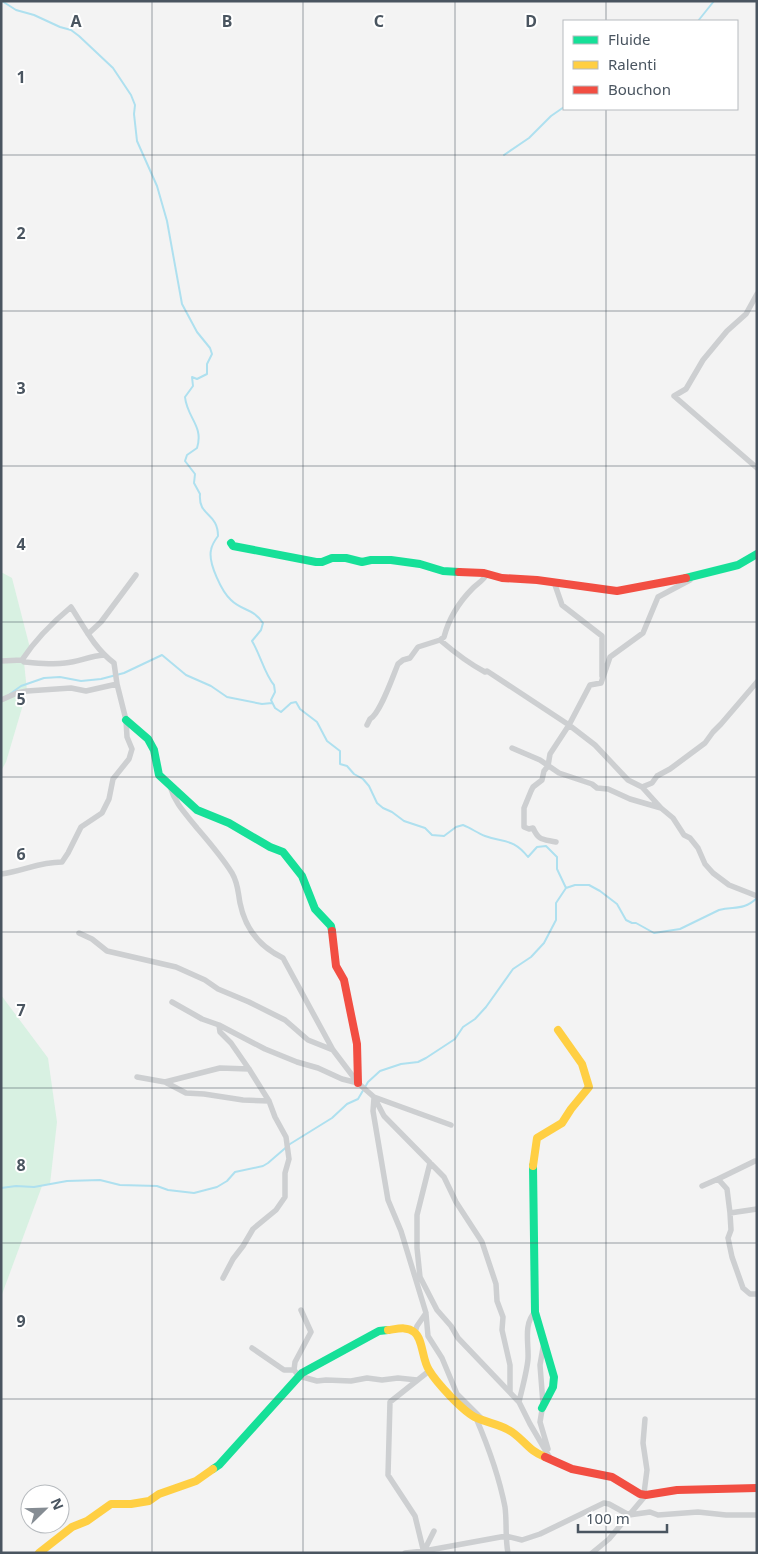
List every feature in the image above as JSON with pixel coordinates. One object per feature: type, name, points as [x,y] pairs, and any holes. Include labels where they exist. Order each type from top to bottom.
[{"type":"street","points":[[757,294],[746,314],[727,331],[703,360],[686,389],[674,396],[757,468]]},
{"type":"street","points":[[231,543],[233,546],[316,562],[332,558],[346,558],[362,562],[390,560],[420,564],[443,571],[487,574],[502,578],[554,582],[617,591],[694,577],[738,565],[757,554]]},
{"type":"street","points":[[367,724],[370,718],[374,717],[377,713],[398,664],[410,658],[418,647],[444,637],[454,609],[487,574]]},
{"type":"street","points":[[88,634],[102,622],[136,575]]},
{"type":"street","points":[[602,683],[610,657],[643,633],[658,597],[694,577]]},
{"type":"street","points":[[554,582],[562,605],[602,636],[602,683]]},
{"type":"street","points":[[1,874],[14,873],[47,862],[62,862],[81,827],[102,813],[109,799],[113,780],[128,760],[132,749],[127,737],[126,720],[114,663],[104,656],[71,607],[41,636],[22,660]]},
{"type":"street","points":[[440,640],[465,660],[485,672],[487,671],[569,725],[594,745],[628,780],[642,787],[673,818],[684,835],[690,838],[698,848],[705,864],[713,873],[729,885],[757,896]]},
{"type":"street","points":[[1,661],[22,660],[24,662],[64,663],[82,660],[91,656],[104,656]]},
{"type":"street","points":[[642,787],[652,783],[657,776],[670,770],[705,743],[757,682]]},
{"type":"street","points":[[556,842],[540,839],[533,828],[524,827],[524,808],[533,787],[540,782],[548,766],[550,754],[569,725],[590,685],[602,683]]},
{"type":"street","points":[[1,700],[27,691],[71,688],[86,691],[117,684]]},
{"type":"street","points":[[126,720],[148,739],[154,750],[159,775],[197,810],[229,823],[270,847],[283,852],[302,876],[315,909],[331,926],[336,966],[344,980],[358,1044],[358,1083]]},
{"type":"street","points":[[512,748],[540,760],[559,773],[592,784],[597,788],[608,789],[630,799],[661,808]]},
{"type":"street","points":[[170,784],[173,797],[184,815],[196,826],[232,874],[239,888],[240,904],[258,941],[271,952],[283,958],[333,1050],[358,1083],[374,1097],[384,1116],[444,1177],[451,1194],[482,1242],[496,1284],[497,1301],[503,1317],[502,1330],[510,1365],[510,1391]]},
{"type":"street","points":[[79,933],[92,939],[107,950],[176,968],[205,980],[218,989],[284,1020],[308,1040],[333,1050]]},
{"type":"street","points":[[172,1002],[202,1019],[218,1024],[265,1049],[318,1068],[342,1079],[358,1083]]},
{"type":"street","points":[[218,1024],[220,1032],[231,1043],[269,1101],[286,1137],[289,1159],[285,1173],[285,1197],[276,1210],[253,1229],[223,1278]]},
{"type":"street","points":[[542,1408],[553,1388],[554,1378],[535,1312],[533,1170],[537,1138],[562,1123],[566,1113],[590,1084],[582,1064],[558,1030]]},
{"type":"street","points":[[165,1082],[220,1068],[249,1069]]},
{"type":"street","points":[[137,1077],[165,1082],[186,1093],[269,1101]]},
{"type":"street","points":[[374,1097],[451,1125]]},
{"type":"street","points":[[374,1097],[373,1111],[388,1200],[407,1250],[426,1313],[428,1336],[442,1358],[455,1390],[479,1419],[505,1507],[508,1553]]},
{"type":"street","points":[[702,1186],[755,1161]]},
{"type":"street","points":[[430,1163],[418,1215],[416,1248],[420,1276],[437,1310],[451,1326],[458,1338],[519,1402],[550,1458]]},
{"type":"street","points":[[718,1179],[727,1189],[730,1213],[728,1238],[732,1257],[744,1288],[750,1294],[757,1294]]},
{"type":"street","points":[[730,1213],[757,1209]]},
{"type":"street","points":[[39,1553],[72,1527],[87,1521],[111,1504],[131,1504],[150,1501],[159,1494],[196,1481],[219,1466],[267,1413],[296,1373],[294,1364],[311,1332],[301,1310]]},
{"type":"street","points":[[519,1402],[528,1360],[527,1336],[532,1315],[535,1312]]},
{"type":"street","points":[[415,1332],[426,1313]]},
{"type":"street","points":[[296,1373],[302,1373],[379,1331],[406,1328],[415,1332],[421,1343],[429,1371],[464,1410],[479,1419],[512,1432],[533,1452],[572,1469],[612,1477],[635,1492],[646,1495],[677,1490],[757,1488]]},
{"type":"street","points":[[544,1342],[540,1364],[542,1408],[540,1422],[550,1458]]},
{"type":"street","points":[[252,1348],[284,1370],[317,1381],[351,1381],[367,1378],[418,1380]]},
{"type":"street","points":[[424,1552],[415,1516],[388,1475],[390,1402],[429,1371]]},
{"type":"street","points":[[644,1419],[643,1443],[647,1470],[644,1493],[646,1495]]},
{"type":"street","points":[[592,1553],[609,1538],[646,1495]]},
{"type":"street","points":[[405,1553],[424,1552],[506,1536],[522,1540],[540,1534],[604,1503],[629,1515],[650,1512],[658,1515],[698,1512],[726,1515],[757,1515]]},
{"type":"street","points":[[424,1552],[434,1531]]},
{"type":"green space","points":[[1,572],[12,578],[30,648],[24,662],[27,691],[6,762],[1,771]]},
{"type":"green space","points":[[1,995],[48,1058],[57,1122],[50,1184],[42,1186],[1,1297]]},
{"type":"waterway","points":[[2,1],[16,10],[71,30],[79,36],[113,68],[131,95],[135,105],[137,141],[157,186],[167,221],[182,304],[197,332],[210,348],[212,354],[207,364],[207,374],[197,379],[192,377],[193,386],[185,397],[186,404],[197,428],[199,440],[197,448],[187,455],[185,461],[195,474],[194,483],[200,494],[202,507],[212,518],[217,528],[218,536],[212,546],[211,556],[220,584],[231,600],[251,612],[263,623],[261,630],[252,641],[274,685],[275,692],[271,700],[275,708],[281,712],[291,703],[296,702],[300,709],[317,722],[327,741],[340,751],[340,764],[347,766],[354,774],[363,779],[369,786],[377,803],[404,821],[425,828],[432,835],[444,836],[456,827],[463,825],[485,836],[513,844],[528,857],[537,847],[546,846],[557,857],[557,869],[566,888]]},
{"type":"waterway","points":[[699,20],[714,1]]},
{"type":"waterway","points":[[504,155],[529,138],[551,116],[563,108]]},
{"type":"waterway","points":[[10,694],[21,686],[44,678],[60,677],[81,681],[101,679],[124,673],[162,655],[186,675],[211,686],[227,697],[262,704],[272,703]]},
{"type":"waterway","points":[[1,1188],[16,1186],[34,1187],[67,1181],[100,1180],[120,1185],[157,1186],[168,1190],[194,1193],[217,1187],[227,1181],[235,1172],[263,1166],[290,1144],[332,1118],[347,1104],[358,1099],[368,1082],[380,1071],[401,1064],[418,1062],[455,1039],[463,1027],[475,1019],[486,1007],[513,969],[531,957],[544,943],[556,920],[556,903],[566,888],[575,885],[589,885],[617,904],[626,920],[654,933],[680,929],[719,910],[747,905],[757,898]]},
{"type":"traffic: fast","points":[[231,543],[233,546],[316,562],[332,558],[346,558],[362,562],[391,560],[420,564],[443,571],[459,572]]},
{"type":"traffic: fast","points":[[686,578],[738,565],[757,554]]},
{"type":"traffic: fast","points":[[126,720],[148,739],[154,750],[159,775],[197,810],[229,823],[270,847],[283,852],[302,876],[315,909],[331,926],[332,931]]},
{"type":"traffic: fast","points":[[533,1166],[535,1312],[554,1377],[553,1387],[542,1408]]},
{"type":"traffic: fast","points":[[213,1469],[219,1465],[302,1373],[379,1331],[388,1330]]},
{"type":"traffic: slow","points":[[533,1166],[537,1138],[562,1123],[589,1087],[582,1064],[558,1030]]},
{"type":"traffic: slow","points":[[388,1330],[405,1328],[414,1332],[419,1339],[429,1370],[458,1404],[471,1415],[508,1430],[535,1452],[545,1457]]},
{"type":"traffic: slow","points":[[39,1553],[72,1527],[87,1521],[111,1504],[131,1504],[149,1501],[159,1494],[196,1481],[213,1469]]},
{"type":"traffic: jam","points":[[459,572],[484,573],[502,578],[537,580],[617,591],[686,578]]},
{"type":"traffic: jam","points":[[332,931],[336,966],[344,980],[357,1044],[358,1083]]},
{"type":"traffic: jam","points":[[545,1457],[572,1469],[612,1477],[640,1494],[646,1495],[677,1490],[757,1488]]}]
